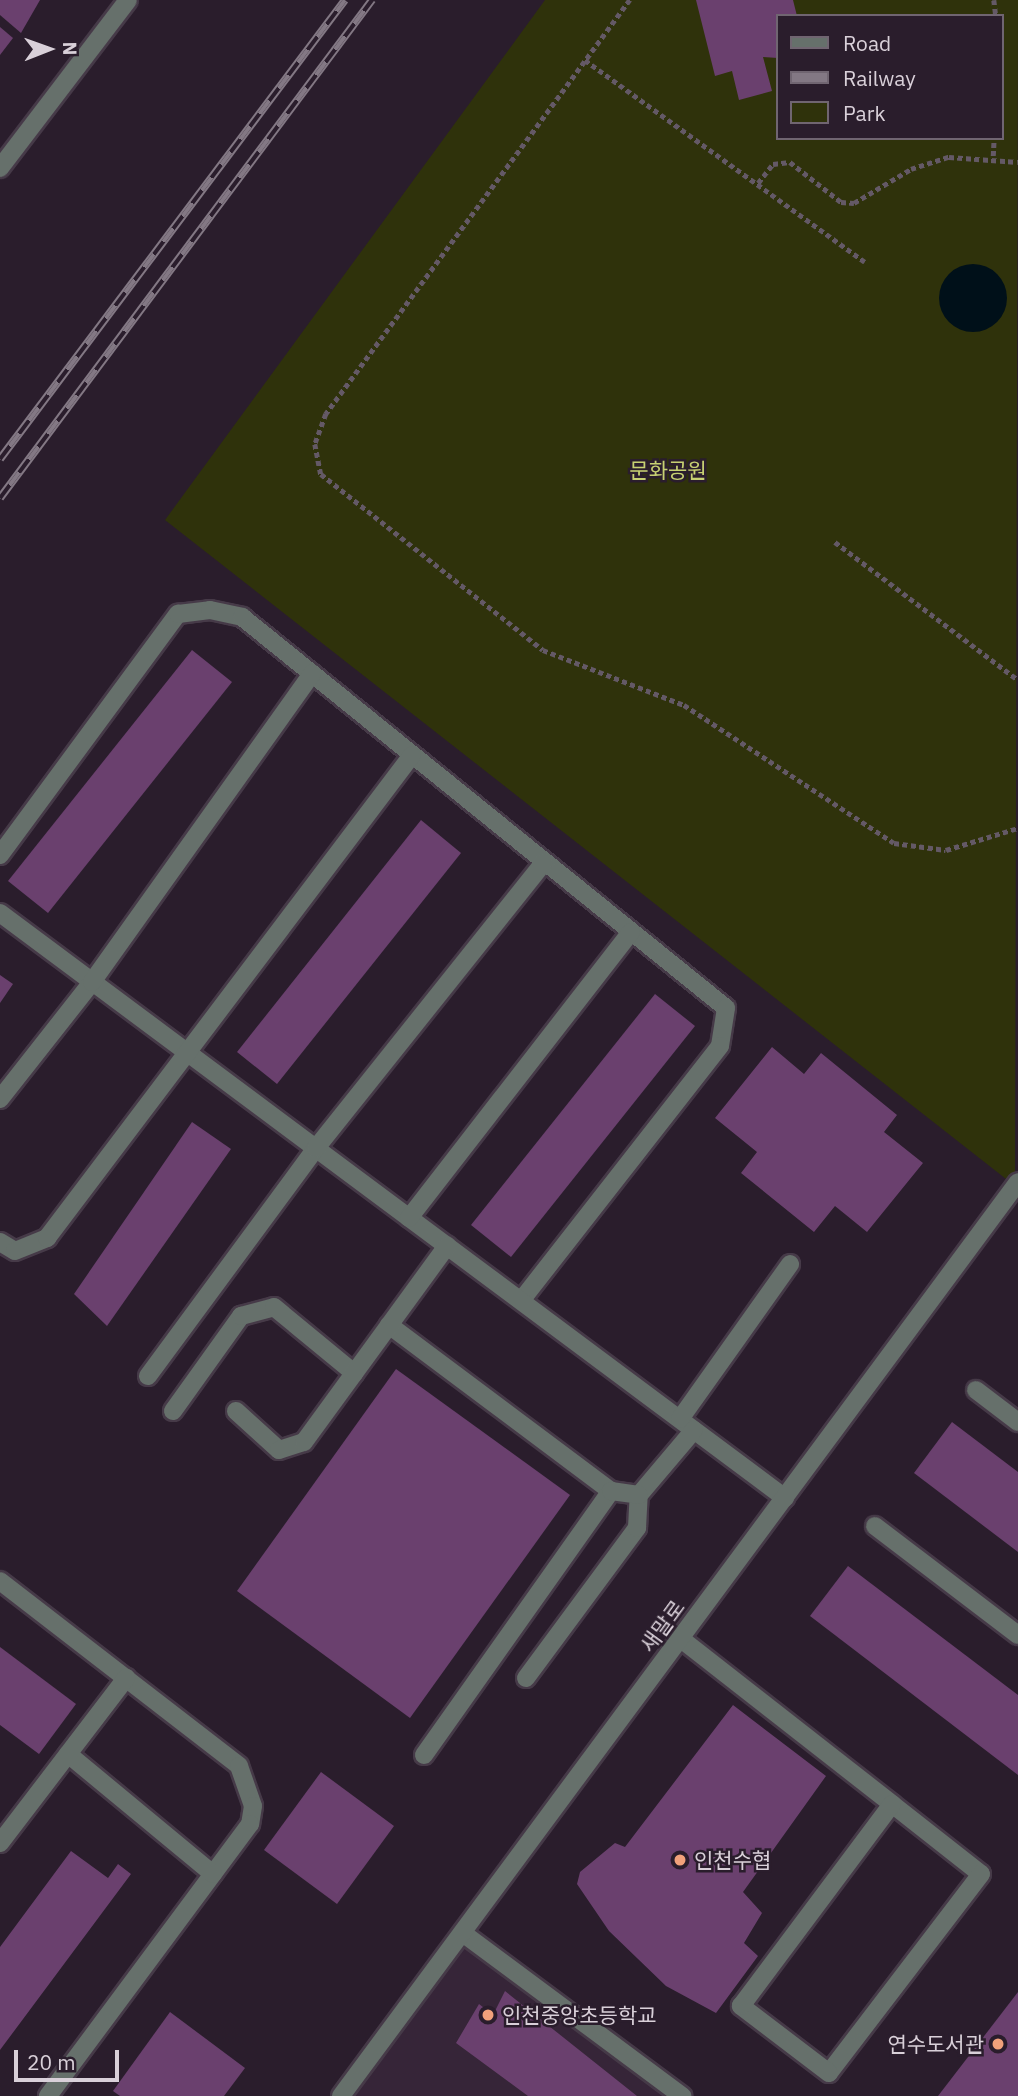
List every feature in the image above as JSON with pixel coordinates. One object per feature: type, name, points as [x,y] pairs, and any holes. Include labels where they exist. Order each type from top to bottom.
[{"type":"street","points":[[0,168],[127,0]]},
{"type":"street","points":[[0,855],[178,614],[210,610],[242,617],[726,1008],[720,1046],[521,1301]]},
{"type":"street","points":[[0,1099],[92,982],[312,674]]},
{"type":"street","points":[[0,1242],[15,1251],[47,1238],[412,755]]},
{"type":"street","points":[[148,1376],[316,1148],[544,862]]},
{"type":"street","points":[[0,914],[785,1498]]},
{"type":"street","points":[[409,1218],[631,932]]},
{"type":"street","name":"새말로","points":[[341,2096],[464,1934],[1018,1182]]},
{"type":"street","points":[[236,1412],[279,1450],[303,1442],[447,1246]]},
{"type":"street","points":[[680,1419],[790,1264]]},
{"type":"street","points":[[173,1411],[241,1316],[274,1307],[354,1373]]},
{"type":"street","points":[[389,1325],[611,1491],[639,1495]]},
{"type":"street","points":[[976,1390],[1018,1422]]},
{"type":"street","points":[[526,1678],[637,1528],[639,1495],[694,1430]]},
{"type":"street","points":[[424,1755],[611,1491]]},
{"type":"street","points":[[875,1526],[1018,1635]]},
{"type":"street","points":[[0,1581],[239,1766],[251,1786],[250,1824],[48,2096]]},
{"type":"street","points":[[681,1639],[892,1804],[981,1874],[829,2073],[741,2006],[892,1804]]},
{"type":"street","points":[[2,1836],[126,1678]]},
{"type":"street","points":[[68,1754],[213,1874]]},
{"type":"street","points":[[464,1934],[682,2096]]},
{"type":"path","points":[[630,0],[326,415],[315,444],[321,474],[543,650],[684,705],[894,843],[946,850],[1018,828]]},
{"type":"path","points":[[585,60],[866,262]]},
{"type":"path","points":[[993,156],[994,140]]},
{"type":"path","points":[[758,183],[773,164],[790,162],[841,202],[854,203],[911,169],[949,157],[993,156],[1018,162]]},
{"type":"path","points":[[835,542],[1018,680]]},
{"type":"shaded area","points":[[980,264],[1001,279],[1007,291],[1005,311],[997,322],[980,332],[966,332],[949,322],[941,311],[939,291],[949,274],[960,266]]},
{"type":"shaded area","name":"인천중앙초등학교","points":[[464,1934],[682,2096],[341,2096]]},
{"type":"green space","name":"문화공원","points":[[545,0],[1018,0],[1015,1186],[165,520]]},
{"type":"building","points":[[0,0],[40,0],[21,33],[0,15]]},
{"type":"building","points":[[696,0],[793,0],[796,14],[776,14],[776,58],[763,57],[772,91],[739,100],[732,71],[715,76]]},
{"type":"building","points":[[0,27],[13,38],[0,55]]},
{"type":"building","points":[[192,650],[232,682],[48,913],[8,881]]},
{"type":"building","points":[[421,820],[461,853],[277,1084],[237,1052]]},
{"type":"building","points":[[0,975],[13,984],[0,1003]]},
{"type":"building","points":[[655,994],[695,1026],[511,1257],[471,1225]]},
{"type":"building","points":[[772,1047],[804,1074],[821,1053],[897,1115],[884,1132],[923,1163],[867,1232],[835,1206],[814,1232],[741,1173],[757,1152],[715,1118]]},
{"type":"building","points":[[192,1122],[231,1149],[107,1326],[74,1294]]},
{"type":"building","points":[[396,1369],[570,1495],[410,1718],[237,1591]]},
{"type":"building","points":[[952,1422],[1018,1472],[1018,1552],[914,1473]]},
{"type":"building","points":[[848,1566],[1018,1695],[1018,1775],[810,1616]]},
{"type":"building","points":[[0,1647],[76,1704],[39,1754],[0,1725]]},
{"type":"building","name":"인천수협","points":[[733,1705],[826,1776],[743,1892],[762,1913],[744,1943],[758,1956],[716,2013],[666,1986],[609,1931],[577,1884],[580,1872],[615,1843],[625,1847]]},
{"type":"building","points":[[321,1772],[394,1826],[337,1904],[264,1850]]},
{"type":"building","points":[[71,1851],[108,1878],[118,1864],[131,1874],[0,2050],[0,1947]]},
{"type":"building","points":[[505,1991],[637,2096],[528,2096],[456,2043],[479,2004],[493,2015]]},
{"type":"building","name":"연수도서관","points":[[1018,1992],[1018,2096],[938,2096]]},
{"type":"building","points":[[170,2012],[245,2068],[224,2096],[120,2096],[113,2091]]},
{"type":"railway","points":[[0,459],[345,0]]},
{"type":"railway","points":[[0,498],[372,0]]},
{"type":"place","name":"인천수협","points":[[680,1860]]},
{"type":"place","name":"인천중앙초등학교","points":[[488,2015]]},
{"type":"place","name":"연수도서관","points":[[998,2044]]}]
